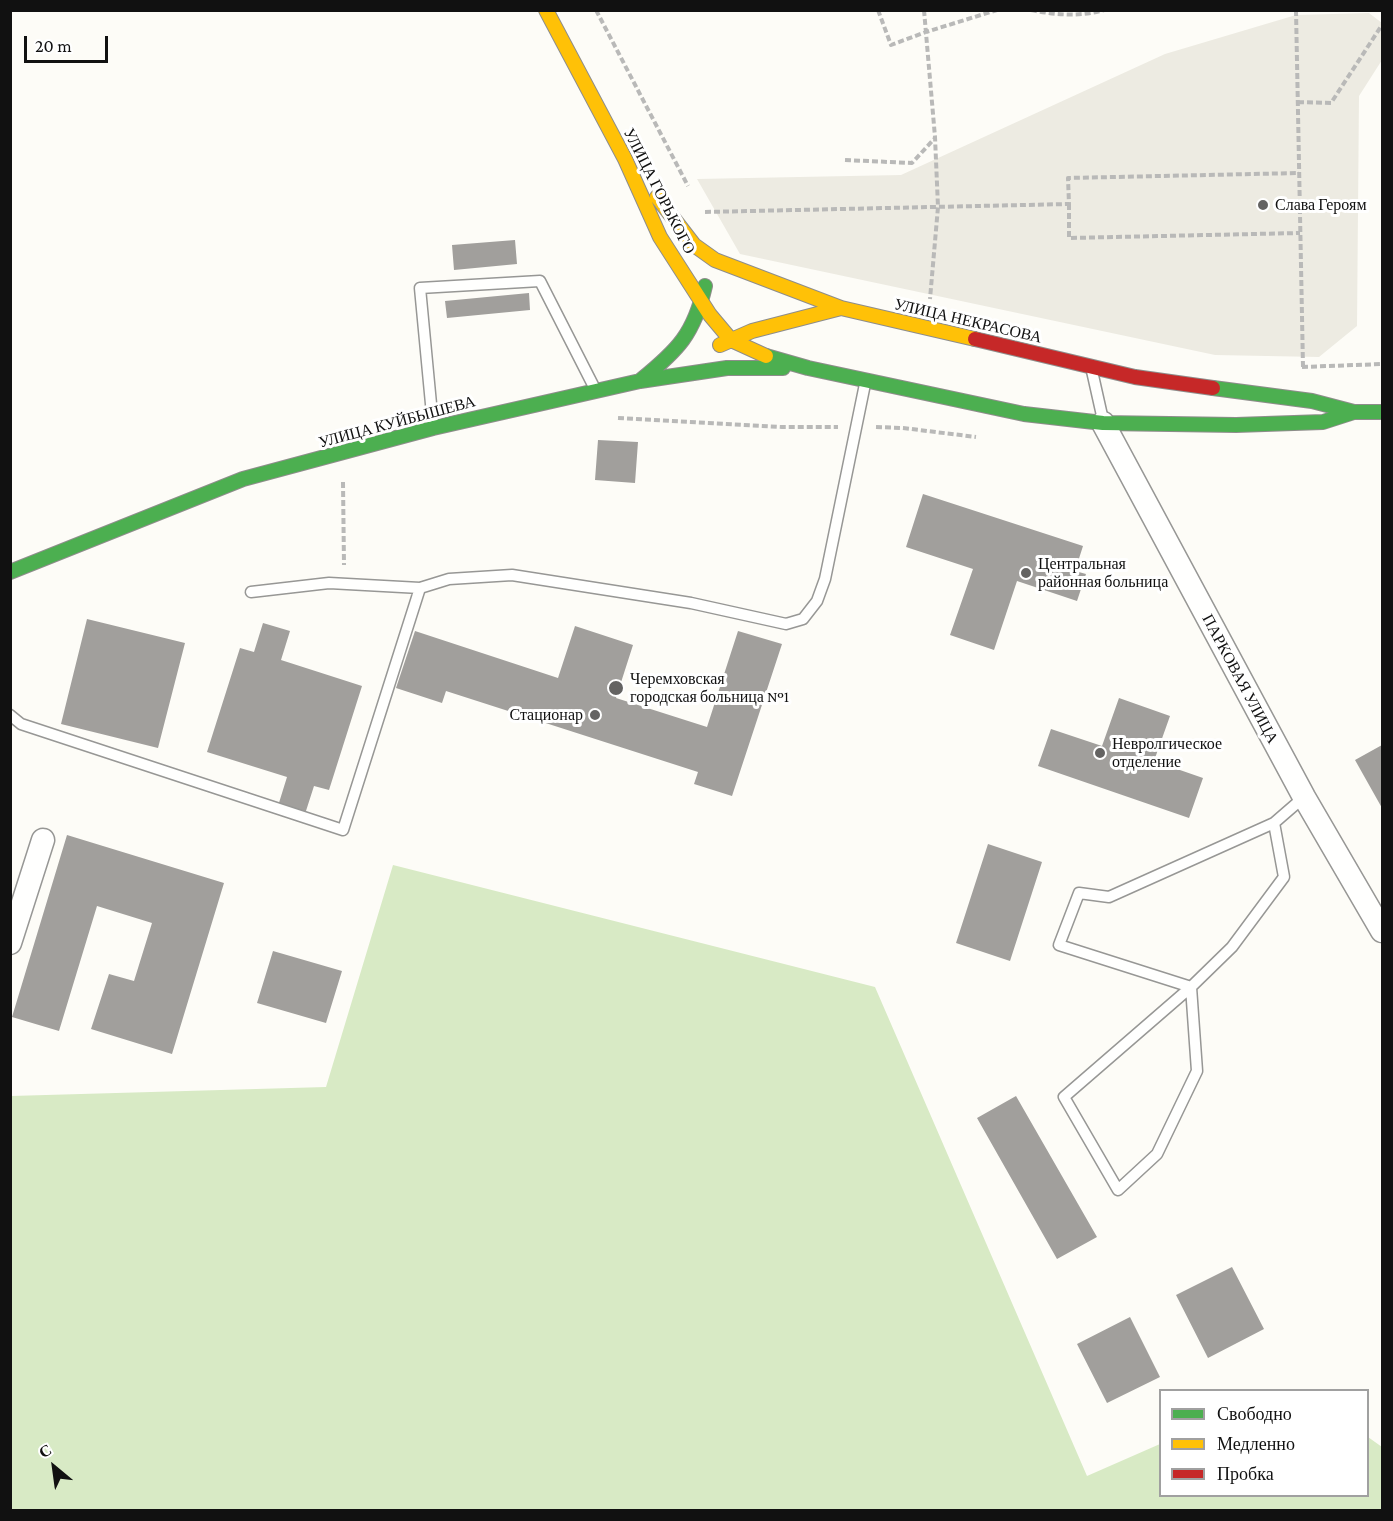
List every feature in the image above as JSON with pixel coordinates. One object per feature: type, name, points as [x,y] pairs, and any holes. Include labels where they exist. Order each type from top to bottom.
[{"type":"street","name":"УЛИЦА ГОРЬКОГО","points":[[546,10],[625,159],[660,237],[710,315],[731,340],[768,357],[808,368]]},
{"type":"street","name":"УЛИЦА НЕКРАСОВА","points":[[625,159],[694,245],[715,260],[841,308],[1135,377],[1312,401],[1354,411],[1383,412]]},
{"type":"street","points":[[640,381],[683,344],[703,302],[707,278],[705,265],[694,245]]},
{"type":"street","points":[[706,351],[731,340],[792,320],[841,308]]},
{"type":"street","points":[[640,381],[689,360]]},
{"type":"street","name":"УЛИЦА КУЙБЫШЕВА","points":[[10,572],[243,479],[433,428],[640,381],[727,368],[808,368]]},
{"type":"street","name":"УЛИЦА НЕКРАСОВА","points":[[808,368],[1024,414],[1103,423],[1236,425],[1323,422],[1354,411]]},
{"type":"street","name":"ПАРКОВАЯ УЛИЦА","points":[[1103,423],[1304,797],[1383,931]]},
{"type":"street","points":[[10,943],[44,840]]},
{"type":"lane","points":[[433,428],[420,288],[540,281],[596,390]]},
{"type":"lane","points":[[1091,367],[1103,423]]},
{"type":"lane","points":[[252,592],[329,583],[420,588],[449,579],[512,576],[692,603],[786,624],[803,619],[817,601],[825,579],[866,379]]},
{"type":"lane","points":[[10,715],[21,724],[343,830],[420,588]]},
{"type":"lane","points":[[1191,987],[1059,945],[1078,893],[1109,897],[1274,823],[1304,797]]},
{"type":"lane","points":[[1191,987],[1197,1071],[1157,1154],[1118,1190],[1064,1097],[1191,987],[1232,947],[1284,877],[1274,823]]},
{"type":"path","points":[[596,10],[693,195]]},
{"type":"path","points":[[878,10],[891,45],[997,10]]},
{"type":"path","points":[[919,298],[930,300],[938,207],[935,137],[924,10]]},
{"type":"path","points":[[1031,10],[1052,15],[1093,13],[1104,10]]},
{"type":"path","points":[[1296,10],[1303,367]]},
{"type":"path","points":[[1298,102],[1331,103],[1383,25]]},
{"type":"path","points":[[845,160],[912,163],[935,137]]},
{"type":"path","points":[[1299,173],[1068,178],[1069,238],[1300,233]]},
{"type":"path","points":[[707,221],[702,212],[1069,204]]},
{"type":"path","points":[[1292,367],[1383,364]]},
{"type":"path","points":[[609,418],[782,426],[903,428],[984,438]]},
{"type":"path","points":[[343,474],[344,584]]},
{"type":"green space","points":[[393,865],[875,987],[1087,1476],[1159,1444],[1159,1497],[1369,1497],[1369,1438],[1382,1447],[1382,1510],[11,1510],[11,1096],[326,1087]]},
{"type":"shaded area","points":[[1369,13],[1382,23],[1382,60],[1359,96],[1357,326],[1319,357],[1215,355],[740,254],[697,179],[901,175],[1165,54],[1296,15]]},
{"type":"building","points":[[515,240],[517,264],[454,270],[452,245]]},
{"type":"building","points":[[529,293],[530,310],[447,318],[445,301]]},
{"type":"building","points":[[598,440],[638,442],[635,483],[595,480]]},
{"type":"building","name":"Центральная районная больница","points":[[923,494],[1083,546],[1075,571],[1086,574],[1077,601],[1017,581],[994,650],[950,635],[973,569],[906,547]]},
{"type":"building","points":[[87,619],[185,643],[158,748],[61,724]]},
{"type":"building","points":[[263,623],[290,631],[281,660],[362,686],[329,790],[314,786],[305,814],[278,806],[287,777],[207,752],[240,648],[254,652]]},
{"type":"building","name":"Стационар","points":[[575,626],[633,645],[616,698],[707,727],[738,631],[782,644],[732,796],[694,784],[698,772],[446,691],[442,703],[396,688],[415,631],[558,678]]},
{"type":"building","name":"Невролгическое отделение","points":[[1119,698],[1170,716],[1154,761],[1203,778],[1189,818],[1038,766],[1051,729],[1102,746]]},
{"type":"building","points":[[1382,745],[1382,808],[1355,760]]},
{"type":"building","points":[[67,835],[224,883],[172,1054],[91,1029],[109,974],[134,981],[152,923],[97,906],[59,1031],[12,1017]]},
{"type":"building","points":[[988,844],[1042,862],[1010,961],[956,943]]},
{"type":"building","points":[[273,951],[342,971],[326,1023],[257,1003]]},
{"type":"building","points":[[1016,1096],[1097,1237],[1057,1259],[977,1118]]},
{"type":"building","points":[[1232,1267],[1264,1329],[1208,1358],[1176,1295]]},
{"type":"building","points":[[1130,1317],[1160,1377],[1107,1403],[1077,1344]]},
{"type":"traffic: fast","points":[[641,380],[683,340],[696,317],[705,286]]},
{"type":"traffic: fast","points":[[766,356],[808,368],[1024,414],[1103,423],[1236,425],[1323,422],[1354,412]]},
{"type":"traffic: fast","points":[[10,572],[243,479],[433,428],[640,381],[727,368],[783,368]]},
{"type":"traffic: fast","points":[[1213,388],[1312,401],[1354,412],[1382,412]]},
{"type":"traffic: slow","points":[[546,10],[625,159],[660,237],[710,315],[731,340],[766,356]]},
{"type":"traffic: slow","points":[[657,197],[694,245],[715,260],[841,308],[975,339]]},
{"type":"traffic: slow","points":[[720,345],[752,331],[841,308]]},
{"type":"traffic: jam","points":[[975,339],[1135,377],[1213,388]]},
{"type":"place","name":"Слава Героям","points":[[1263,205]]},
{"type":"place","name":"Центральная районная больница","points":[[1026,573]]},
{"type":"place","name":"Черемховская городская больница №1","points":[[616,688]]},
{"type":"place","name":"Стационар","points":[[595,715]]},
{"type":"place","name":"Невролгическое отделение","points":[[1100,753]]}]
